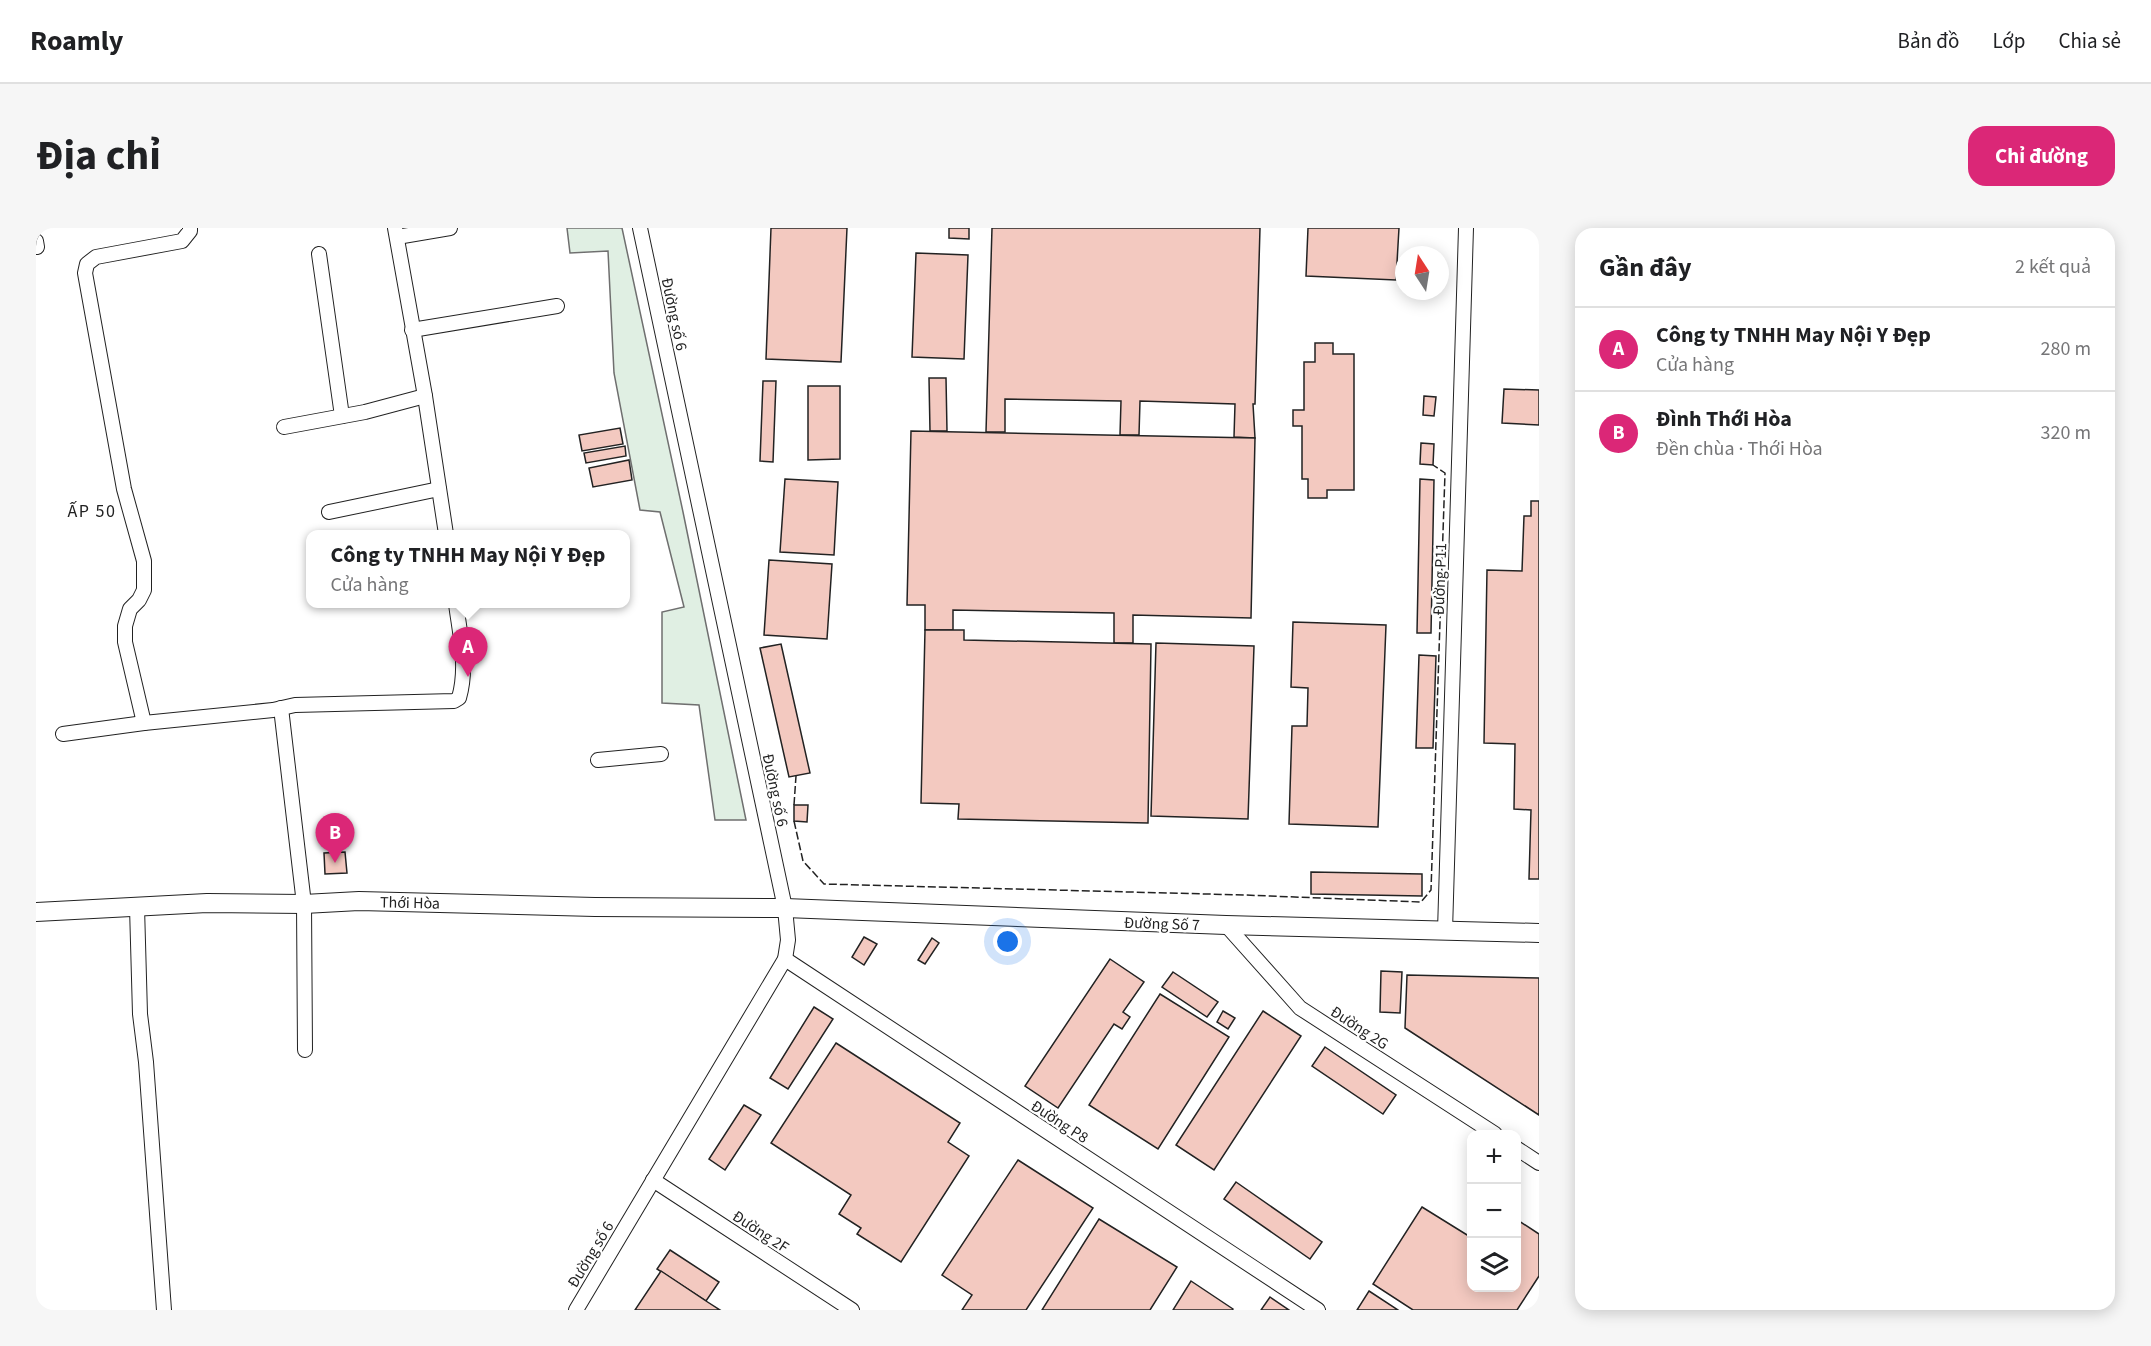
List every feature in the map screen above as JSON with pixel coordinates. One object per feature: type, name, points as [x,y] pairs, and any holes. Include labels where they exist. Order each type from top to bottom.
[{"type":"street","points":[[144,723],[125,642],[125,627],[130,609],[139,600],[144,590],[144,561],[123,489],[85,273],[87,264],[96,257],[182,241],[190,228]]},
{"type":"street","points":[[445,530],[425,396],[396,233],[450,228]]},
{"type":"street","name":"Đường số 6","points":[[576,1310],[784,959],[788,939],[785,908],[640,228]]},
{"type":"street","name":"Đường P11","points":[[1445,931],[1466,228]]},
{"type":"street","points":[[319,254],[342,416]]},
{"type":"street","points":[[412,330],[557,306]]},
{"type":"street","points":[[284,427],[425,396]]},
{"type":"street","points":[[329,512],[439,489]]},
{"type":"street","points":[[63,734],[295,705],[454,701],[459,698],[463,679],[462,647],[457,608]]},
{"type":"street","points":[[281,708],[304,904],[305,1050]]},
{"type":"street","points":[[598,760],[662,754]]},
{"type":"street","name":"Thới Hòa","points":[[36,912],[207,903],[304,904],[358,901],[595,907],[785,908]]},
{"type":"street","points":[[137,907],[140,1014],[146,1062],[164,1310]]},
{"type":"street","name":"Đường Số 7","points":[[785,908],[1226,925],[1539,933]]},
{"type":"street","name":"Đường 2G","points":[[1226,925],[1300,1008],[1489,1130]]},
{"type":"street","name":"Đường P8","points":[[784,959],[1318,1310]]},
{"type":"street","points":[[1521,1151],[1539,1163]]},
{"type":"street","name":"Đường 2F","points":[[653,1180],[852,1310]]},
{"type":"green space","points":[[567,228],[622,228],[746,820],[715,820],[699,705],[662,703],[662,612],[684,607],[660,512],[640,510],[614,373],[608,251],[570,253]]},
{"type":"building","points":[[771,228],[847,228],[841,362],[766,359]]},
{"type":"building","points":[[949,228],[969,228],[969,239],[949,238]]},
{"type":"building","points":[[992,228],[1260,228],[1255,404],[1253,404],[1255,438],[1234,437],[1235,404],[1140,401],[1139,435],[1120,435],[1121,401],[1005,399],[1005,432],[986,432]]},
{"type":"building","points":[[1308,228],[1399,228],[1398,246],[1395,246],[1395,280],[1306,276]]},
{"type":"building","points":[[916,253],[968,255],[964,359],[912,357]]},
{"type":"building","points":[[1315,343],[1333,343],[1333,354],[1354,354],[1354,490],[1327,490],[1327,498],[1308,498],[1308,479],[1302,479],[1302,426],[1293,426],[1293,410],[1304,410],[1304,362],[1315,362]]},
{"type":"building","points":[[929,378],[946,378],[947,431],[930,431]]},
{"type":"building","points":[[763,381],[776,381],[773,462],[760,461]]},
{"type":"building","points":[[808,386],[840,386],[840,459],[808,460]]},
{"type":"building","points":[[1504,389],[1539,390],[1539,425],[1502,423]]},
{"type":"building","points":[[1424,396],[1436,397],[1434,416],[1423,415]]},
{"type":"building","points":[[620,428],[623,444],[582,451],[579,435]]},
{"type":"building","points":[[911,431],[1255,438],[1251,618],[1133,615],[1133,643],[1114,643],[1114,613],[953,610],[953,630],[925,630],[925,605],[907,605]]},
{"type":"building","points":[[1421,443],[1434,444],[1433,465],[1420,464]]},
{"type":"building","points":[[625,446],[626,456],[586,463],[584,453]]},
{"type":"building","points":[[629,460],[632,480],[593,487],[589,468]]},
{"type":"building","points":[[785,479],[838,482],[834,555],[780,552]]},
{"type":"building","points":[[1420,479],[1434,480],[1431,633],[1417,633]]},
{"type":"building","points":[[1531,501],[1539,501],[1539,879],[1529,879],[1531,810],[1514,809],[1515,744],[1484,743],[1487,570],[1522,571],[1524,516],[1531,516]]},
{"type":"building","points":[[769,560],[832,564],[827,639],[764,635]]},
{"type":"building","points":[[1293,622],[1386,625],[1378,827],[1289,824],[1292,726],[1307,726],[1308,688],[1291,687]]},
{"type":"building","points":[[925,630],[964,630],[964,640],[1151,644],[1148,823],[958,819],[959,804],[921,803]]},
{"type":"building","points":[[1156,643],[1254,646],[1248,819],[1151,816]]},
{"type":"building","points":[[781,644],[810,773],[789,777],[760,648]]},
{"type":"building","points":[[1419,655],[1436,656],[1433,748],[1416,748]]},
{"type":"building","points":[[794,805],[808,805],[807,822],[794,821]]},
{"type":"building","points":[[345,852],[347,873],[325,874],[324,853]]},
{"type":"building","points":[[1311,872],[1422,874],[1422,896],[1311,894]]},
{"type":"building","points":[[864,937],[877,944],[864,965],[852,957]]},
{"type":"building","points":[[932,938],[939,943],[925,964],[918,960]]},
{"type":"building","points":[[1110,959],[1144,982],[1123,1012],[1130,1017],[1122,1029],[1114,1024],[1058,1108],[1025,1086]]},
{"type":"building","points":[[1381,971],[1402,972],[1400,1013],[1380,1012]]},
{"type":"building","points":[[1173,972],[1218,1002],[1207,1017],[1162,987]]},
{"type":"building","points":[[1407,975],[1539,978],[1539,1115],[1405,1028]]},
{"type":"building","points":[[1160,994],[1229,1037],[1158,1149],[1089,1105]]},
{"type":"building","points":[[814,1007],[833,1019],[788,1089],[770,1078]]},
{"type":"building","points":[[1223,1011],[1235,1018],[1228,1029],[1217,1022]]},
{"type":"building","points":[[1263,1011],[1301,1036],[1214,1170],[1176,1145]]},
{"type":"building","points":[[836,1043],[960,1123],[948,1142],[969,1156],[901,1262],[857,1234],[861,1228],[839,1214],[851,1195],[771,1143]]},
{"type":"building","points":[[1325,1047],[1396,1095],[1383,1114],[1312,1066]]},
{"type":"building","points":[[744,1105],[761,1115],[725,1170],[709,1159]]},
{"type":"building","points":[[1018,1160],[1093,1208],[1026,1310],[962,1310],[972,1295],[942,1275]]},
{"type":"building","points":[[1236,1182],[1322,1242],[1310,1259],[1224,1199]]},
{"type":"building","points":[[1422,1207],[1467,1235],[1467,1292],[1521,1292],[1521,1222],[1539,1234],[1539,1276],[1517,1310],[1413,1310],[1373,1284]]},
{"type":"building","points":[[1099,1219],[1177,1267],[1150,1310],[1042,1310]]},
{"type":"building","points":[[670,1250],[719,1282],[706,1301],[657,1269]]},
{"type":"building","points":[[661,1271],[706,1301],[720,1310],[635,1310]]},
{"type":"building","points":[[1191,1281],[1233,1309],[1173,1310]]},
{"type":"building","points":[[1369,1291],[1398,1310],[1357,1310]]},
{"type":"building","points":[[1270,1297],[1289,1310],[1261,1310]]},
{"type":"fence","points":[[794,821],[803,861],[824,884],[1421,902],[1431,890],[1445,473],[1433,465]]},
{"type":"fence","points":[[794,805],[796,776]]},
{"type":"place","name":"Công ty TNHH May Nội Y Đẹp","points":[[468,677]]},
{"type":"place","name":"Đình Thới Hòa","points":[[335,863]]},
{"type":"district","name":"ẤP 50","points":[[92,511]]}]
